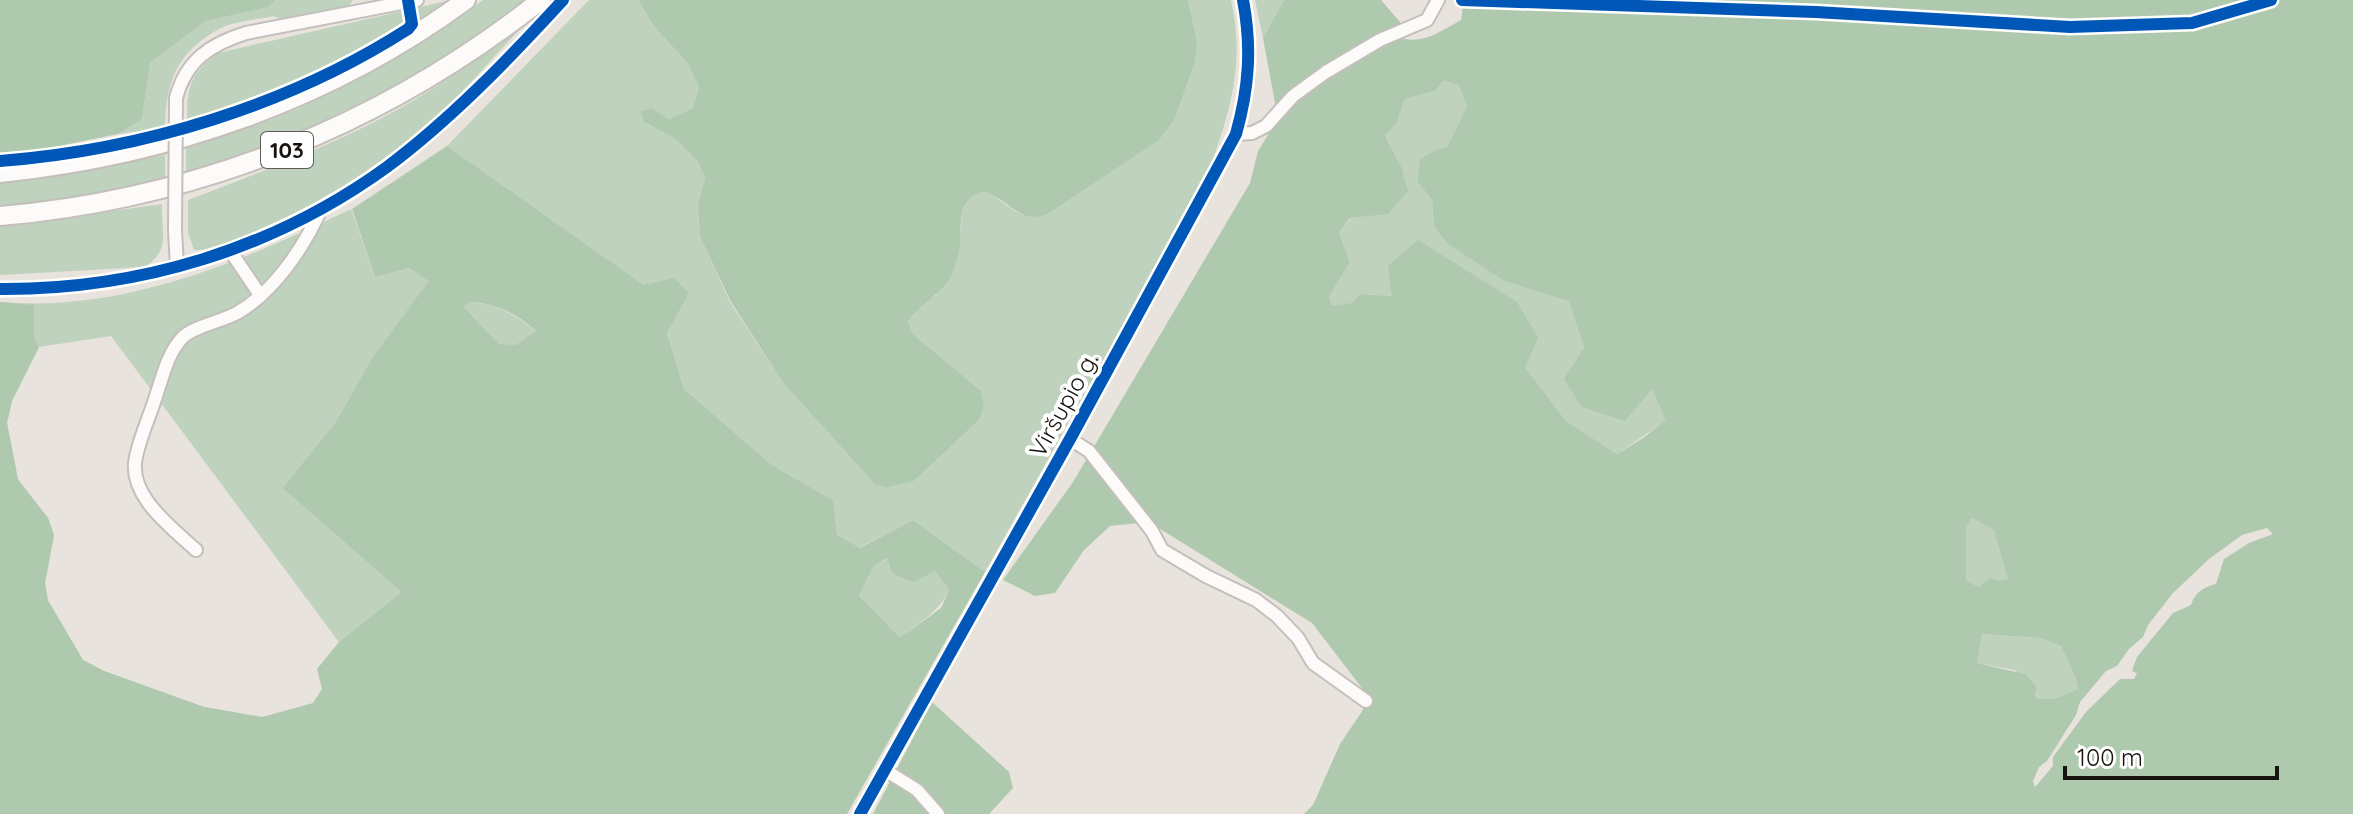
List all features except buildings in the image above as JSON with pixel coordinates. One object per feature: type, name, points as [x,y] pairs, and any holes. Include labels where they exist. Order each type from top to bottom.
[{"type":"main road","name":"103","points":[[0,173],[40,169],[145,148],[255,115],[360,67],[400,45],[466,0]]},
{"type":"main road","name":"103","points":[[0,216],[86,206],[143,194],[216,175],[279,153],[383,106],[443,70],[541,0]]},
{"type":"street","points":[[177,267],[176,98],[185,73],[205,51],[246,33],[417,0]]},
{"type":"street","points":[[0,289],[73,287],[177,267],[231,252],[277,232],[321,209],[389,165],[430,132],[563,0]]},
{"type":"street","name":"Viršupio g.","points":[[860,814],[1236,134],[1244,107],[1250,52],[1243,0]]},
{"type":"street","points":[[1236,134],[1252,133],[1266,126],[1293,96],[1326,72],[1380,40],[1427,20],[1438,0]]},
{"type":"street","points":[[1462,0],[1816,12],[2070,27],[2192,23],[2271,0]]},
{"type":"street","points":[[196,550],[148,502],[135,477],[135,457],[170,355],[183,335],[239,312],[260,295],[279,275],[313,228],[321,209]]},
{"type":"street","points":[[231,252],[260,295]]},
{"type":"street","points":[[1070,439],[1089,451],[1152,531],[1162,550],[1256,600],[1298,638],[1313,663],[1366,701]]},
{"type":"street","points":[[885,770],[917,790],[938,814]]},
{"type":"green space","points":[[0,0],[275,0],[268,7],[205,21],[150,63],[142,119],[118,134],[39,150],[0,153]]},
{"type":"green space","points":[[275,0],[353,0],[348,7],[280,19],[274,16],[219,29],[193,48],[176,70],[168,96],[165,128],[118,134],[142,119],[150,63],[204,21],[267,7]]},
{"type":"green space","points":[[451,0],[423,20],[418,19],[306,78],[187,122],[189,91],[195,75],[218,53]]},
{"type":"green space","points":[[483,0],[526,0],[419,75],[297,137],[186,175],[186,148],[293,111],[331,93],[398,56]]},
{"type":"green space","points":[[589,0],[638,0],[653,25],[687,61],[699,87],[693,108],[669,119],[652,108],[644,122],[674,138],[698,162],[705,178],[698,205],[700,237],[730,302],[782,381],[914,481],[980,419],[984,405],[981,391],[912,333],[908,321],[916,310],[936,295],[959,251],[962,213],[967,200],[978,193],[990,192],[1024,215],[1048,214],[1158,141],[1197,42],[1188,0],[1231,0],[1237,46],[1233,90],[1222,134],[1206,177],[985,572],[913,520],[859,548],[837,535],[833,500],[772,465],[684,389],[667,333],[689,292],[644,285],[447,146]]},
{"type":"green space","points":[[638,0],[1188,0],[1197,42],[1195,61],[1174,120],[1158,141],[1039,217],[1025,215],[986,192],[969,200],[962,213],[959,252],[951,276],[942,289],[908,321],[912,333],[981,391],[984,405],[980,419],[914,481],[887,487],[875,484],[782,381],[731,302],[700,237],[698,205],[705,178],[698,162],[674,138],[644,122],[641,111],[652,108],[669,119],[693,108],[699,87],[687,62],[653,25]]},
{"type":"green space","points":[[1255,0],[1284,0],[1263,38]]},
{"type":"green space","points":[[1284,0],[1381,0],[1400,22],[1402,38],[1418,40],[1461,20],[1463,5],[1459,0],[2353,0],[2353,814],[1304,814],[1313,805],[1340,744],[1363,710],[1365,692],[1312,623],[1149,522],[1110,526],[1084,550],[1055,593],[1035,596],[1003,580],[1073,482],[1250,183],[1258,151],[1278,119],[1263,38]],"holes":[[[1444,81],[1459,85],[1467,106],[1447,147],[1420,159],[1417,181],[1432,200],[1434,226],[1447,243],[1504,281],[1569,301],[1584,348],[1564,379],[1582,407],[1625,421],[1652,389],[1666,420],[1617,454],[1566,421],[1525,367],[1538,338],[1517,302],[1418,240],[1388,266],[1392,296],[1360,294],[1351,303],[1332,306],[1329,297],[1350,262],[1339,233],[1350,218],[1388,214],[1408,191],[1401,166],[1385,135],[1396,124],[1405,99],[1435,91]],[[1972,518],[1994,530],[2008,579],[2000,581],[1990,578],[1979,587],[1966,580],[1966,527]],[[2267,528],[2273,534],[2249,543],[2224,559],[2216,584],[2200,591],[2191,605],[2173,613],[2137,657],[2132,671],[2137,673],[2134,679],[2120,679],[2086,712],[2053,757],[2053,766],[2035,787],[2033,781],[2039,767],[2047,761],[2076,715],[2080,702],[2106,671],[2117,666],[2129,649],[2143,637],[2148,625],[2173,593],[2209,559],[2242,535]],[[1982,634],[2039,638],[2061,646],[2078,689],[2054,699],[2039,699],[2035,695],[2036,686],[2025,674],[1977,663]]]},
{"type":"green space","points":[[519,30],[436,117],[372,168],[301,212],[257,233],[225,245],[194,250],[188,233],[188,200],[357,131],[434,88]]},
{"type":"green space","points":[[1444,81],[1460,85],[1467,106],[1447,147],[1437,149],[1420,160],[1417,181],[1432,200],[1434,226],[1504,281],[1569,300],[1584,348],[1652,388],[1667,420],[1617,454],[1566,421],[1525,367],[1393,296],[1360,294],[1351,303],[1332,307],[1329,297],[1350,262],[1339,233],[1351,218],[1388,213],[1401,166],[1385,134],[1396,124],[1405,99],[1435,91]]},
{"type":"green space","points":[[447,146],[644,285],[674,278],[689,293],[667,333],[684,389],[772,465],[833,500],[837,535],[860,548],[913,520],[985,572],[847,814],[0,814],[0,302],[34,305],[34,338],[39,347],[12,401],[7,423],[18,480],[48,518],[54,535],[45,583],[48,601],[83,660],[104,671],[204,707],[262,717],[313,703],[322,689],[317,669],[339,642],[402,592],[283,488],[335,423],[372,358],[429,281],[409,268],[375,277],[352,209]],"holes":[[[471,302],[506,311],[536,331],[516,345],[499,344],[464,307]],[[887,558],[893,574],[914,582],[935,571],[949,590],[941,608],[900,638],[859,596],[873,567]]]},
{"type":"green space","points":[[165,155],[165,180],[78,197],[0,206],[0,181],[40,178]]},
{"type":"green space","points":[[162,204],[162,247],[145,267],[0,275],[0,227]]},
{"type":"green space","points":[[351,209],[375,277],[409,268],[430,281],[372,358],[335,423],[284,488],[403,592],[339,642],[111,336],[39,347],[12,401],[7,423],[18,479],[48,518],[54,535],[45,583],[48,600],[83,660],[104,671],[204,707],[239,713],[0,814],[0,302],[46,303],[137,291],[225,264]]},
{"type":"green space","points":[[471,302],[505,311],[536,331],[516,346],[499,344],[464,307]]},
{"type":"green space","points":[[1972,518],[1994,530],[2009,579],[1979,587],[1966,580],[1966,526]]},
{"type":"green space","points":[[888,558],[935,571],[949,590],[934,611],[900,639],[859,596],[873,567]]},
{"type":"green space","points":[[1981,634],[2039,638],[2061,646],[2078,689],[2054,699],[2039,699],[2015,670],[1977,663]]},
{"type":"green space","points":[[932,702],[1009,772],[1013,788],[989,814],[873,814]]},
{"type":"cycle path","points":[[0,161],[107,147],[160,135],[264,102],[314,81],[408,29],[412,24],[408,0]]},
{"type":"cycle path","points":[[0,289],[103,282],[154,272],[252,242],[298,221],[344,196],[387,167],[434,129],[479,88],[563,0]]},
{"type":"cycle path","points":[[860,814],[1236,134],[1248,67],[1248,34],[1243,0]]},
{"type":"cycle path","points":[[1462,0],[1816,12],[2070,27],[2192,23],[2271,0]]}]
